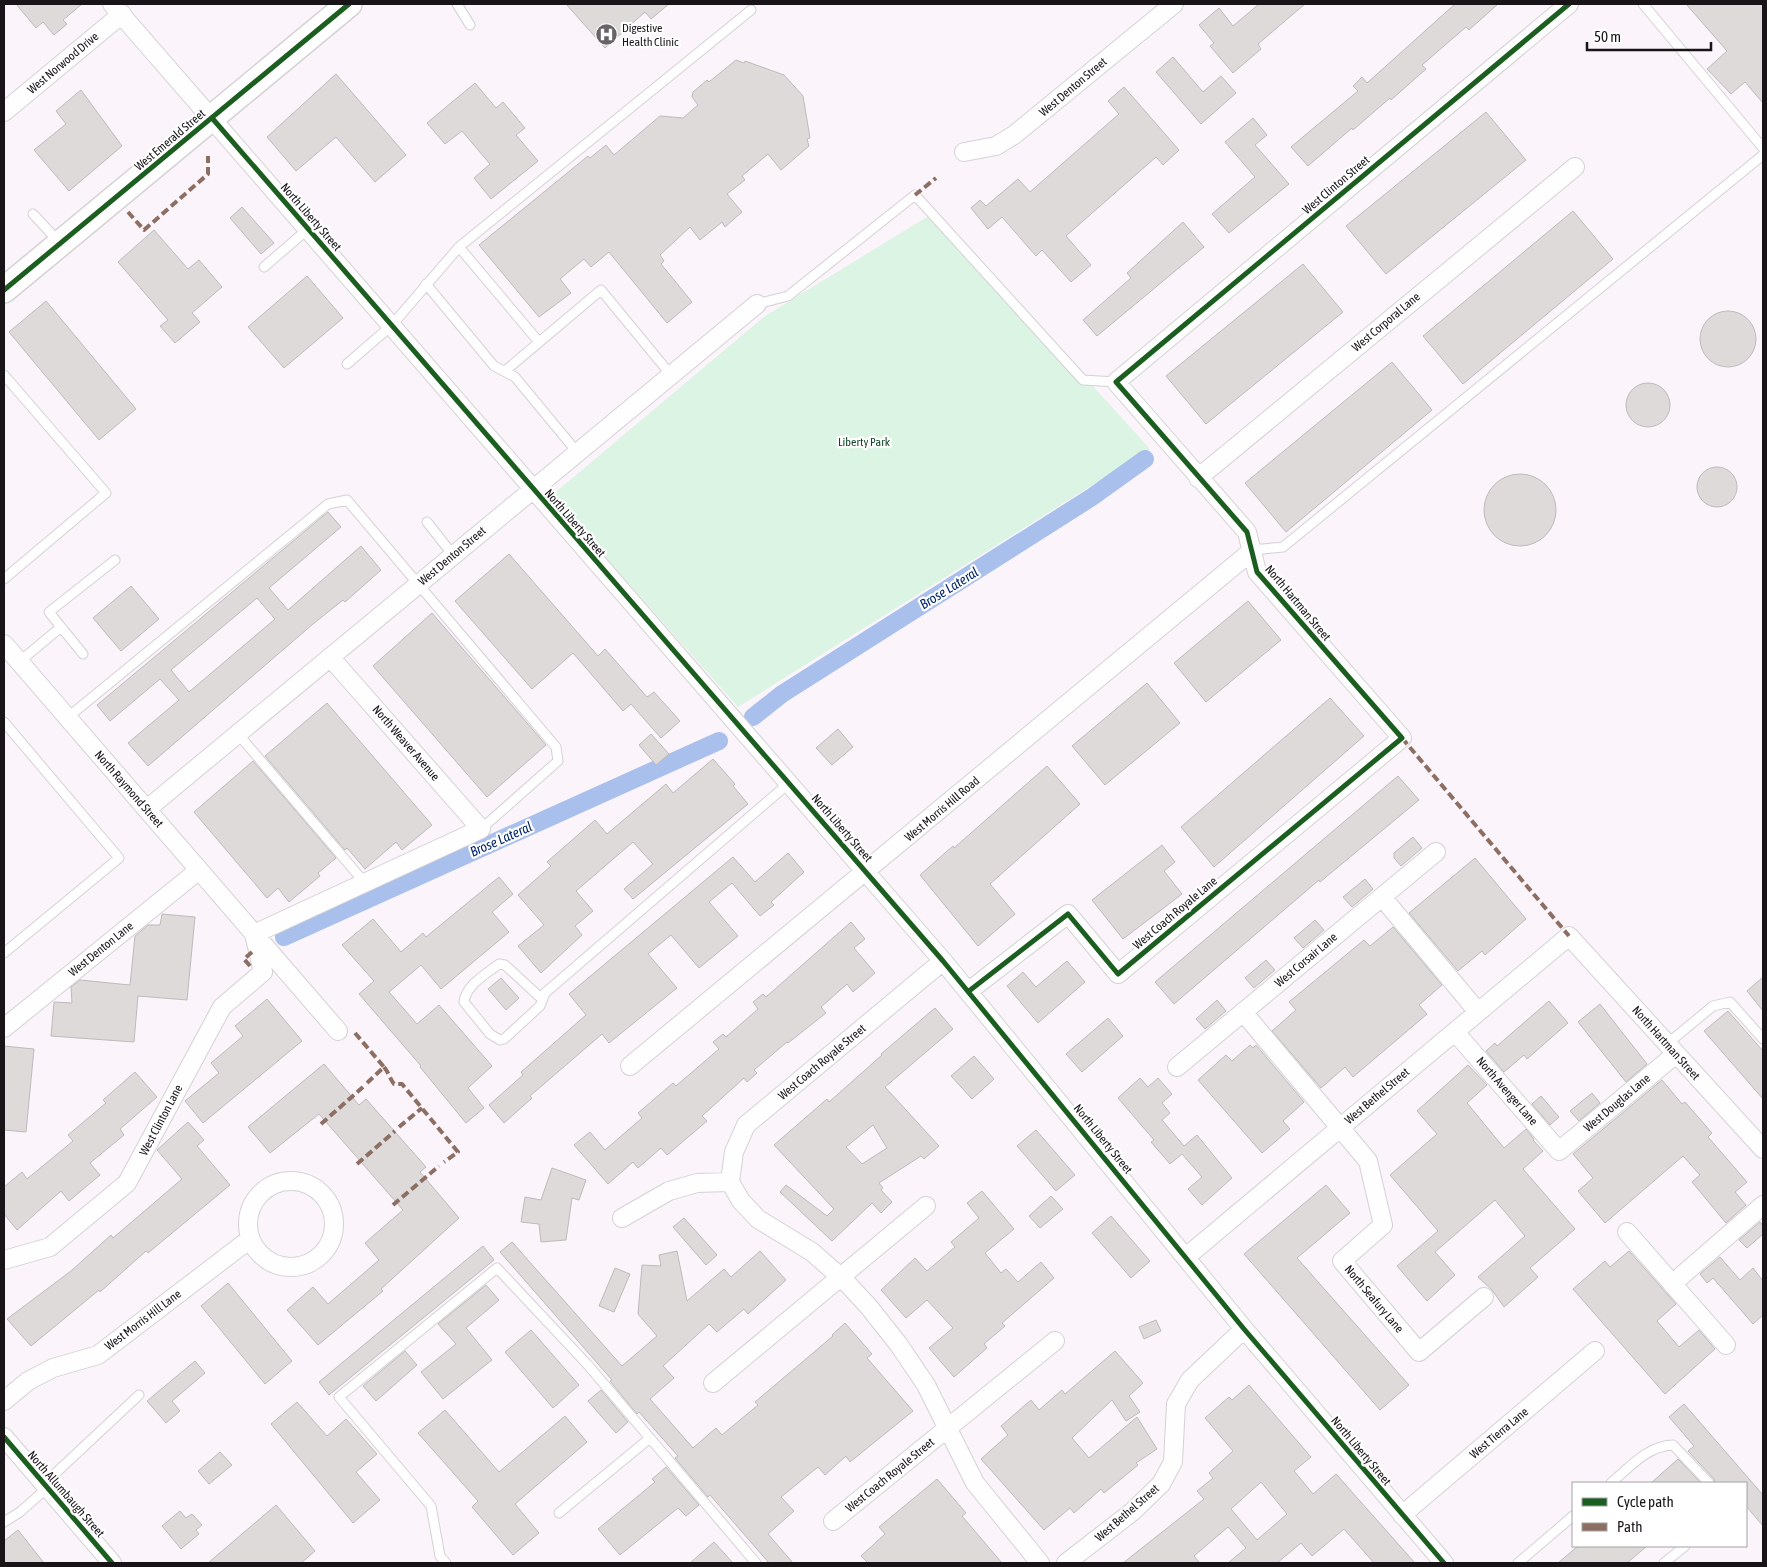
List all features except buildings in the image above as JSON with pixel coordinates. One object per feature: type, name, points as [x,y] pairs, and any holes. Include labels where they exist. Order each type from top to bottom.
[{"type":"main road","name":"West Emerald Street","points":[[4,290],[349,4]]},
{"type":"street","name":"West Denton Street","points":[[964,152],[996,146],[1014,135],[1174,4]]},
{"type":"street","name":"West Clinton Street","points":[[1116,382],[1569,4]]},
{"type":"street","name":"North Liberty Street","points":[[117,9],[392,325],[532,490],[969,991],[1244,1329],[1444,1563]]},
{"type":"street","name":"West Norwood Drive","points":[[4,112],[117,9]]},
{"type":"street","name":"West Corporal Lane","points":[[1198,478],[1575,167]]},
{"type":"street","name":"West Denton Street","points":[[147,809],[757,304]]},
{"type":"street","name":"North Hartman Street","points":[[1116,382],[1247,532],[1257,572],[1402,738]]},
{"type":"street","name":"West Morris Hill Road","points":[[630,1066],[867,872],[1253,550]]},
{"type":"street","name":"North Raymond Street","points":[[4,644],[338,1031]]},
{"type":"street","name":"North Weaver Avenue","points":[[330,657],[481,829]]},
{"type":"street","name":"West Coach Royale Lane","points":[[969,991],[1068,914],[1118,974],[1402,738]]},
{"type":"street","points":[[254,934],[481,829]]},
{"type":"street","name":"West Corsair Lane","points":[[1177,1067],[1436,852]]},
{"type":"street","name":"West Denton Lane","points":[[4,1028],[199,870]]},
{"type":"street","points":[[1382,897],[1478,1012]]},
{"type":"street","name":"West Clinton Lane","points":[[4,1260],[50,1247],[127,1183],[222,1007],[263,972],[254,934]]},
{"type":"street","name":"North Hartman Street","points":[[1569,936],[1763,1149]]},
{"type":"street","name":"West Bethel Street","points":[[1186,1257],[1569,936]]},
{"type":"street","name":"West Coach Royale Street","points":[[943,961],[746,1124],[734,1152],[730,1182],[741,1201],[758,1218],[812,1252],[870,1307],[926,1385],[975,1483],[1040,1563]]},
{"type":"street","name":"North Seafury Lane","points":[[1243,1012],[1368,1161],[1383,1225],[1342,1260],[1419,1352],[1484,1297]]},
{"type":"street","name":"North Avenger Lane","points":[[1455,1032],[1559,1151]]},
{"type":"street","name":"West Douglas Lane","points":[[1559,1151],[1672,1049]]},
{"type":"street","points":[[296,1181],[310,1184],[322,1193],[330,1204],[334,1218],[334,1232],[329,1246],[320,1257],[308,1264],[287,1267],[267,1261],[256,1251],[250,1239],[247,1224],[250,1210],[257,1197],[267,1187],[281,1182],[296,1181]]},
{"type":"street","points":[[622,1218],[669,1192],[697,1183],[730,1182]]},
{"type":"street","points":[[1672,1284],[1763,1205]]},
{"type":"street","points":[[713,1383],[926,1206]]},
{"type":"street","points":[[1627,1232],[1726,1345]]},
{"type":"street","name":"West Morris Hill Lane","points":[[4,1401],[28,1381],[53,1368],[98,1355],[250,1239]]},
{"type":"street","name":"West Bethel Street","points":[[1066,1563],[1132,1512],[1161,1484],[1173,1462],[1176,1404],[1190,1380],[1244,1329]]},
{"type":"street","name":"West Coach Royale Street","points":[[833,1521],[1055,1341]]},
{"type":"street","name":"West Tierra Lane","points":[[1402,1515],[1595,1351]]},
{"type":"street","name":"North Allumbaugh Street","points":[[4,1437],[112,1563]]},
{"type":"lane","points":[[457,4],[470,25]]},
{"type":"lane","points":[[1643,4],[1763,148]]},
{"type":"lane","points":[[347,364],[392,325],[460,247],[751,10]]},
{"type":"lane","points":[[1253,550],[1283,547],[1763,155]]},
{"type":"lane","points":[[757,304],[788,296],[915,195],[1083,380],[1116,382]]},
{"type":"lane","points":[[33,214],[61,243]]},
{"type":"lane","points":[[264,267],[308,229]]},
{"type":"lane","points":[[460,247],[539,342]]},
{"type":"lane","points":[[426,284],[494,366],[515,377],[578,452]]},
{"type":"lane","points":[[505,371],[601,290],[671,375]]},
{"type":"lane","points":[[4,375],[106,493],[4,579]]},
{"type":"lane","points":[[67,718],[328,504],[346,500],[556,746],[558,762],[481,829]]},
{"type":"lane","points":[[427,522],[454,555]]},
{"type":"lane","points":[[83,654],[48,612],[115,560]]},
{"type":"lane","points":[[19,662],[61,627]]},
{"type":"lane","points":[[4,722],[118,858],[4,953]]},
{"type":"lane","points":[[238,734],[365,883]]},
{"type":"lane","points":[[542,999],[505,965],[499,964],[471,986],[465,995],[464,1002],[490,1034],[500,1040],[504,1039],[540,1006],[545,993],[789,783]]},
{"type":"lane","points":[[1672,1049],[1713,1006],[1730,1002],[1763,1039]]},
{"type":"lane","points":[[446,1563],[440,1556],[431,1506],[340,1397],[497,1268],[587,1364],[756,1563]]},
{"type":"lane","points":[[4,1522],[20,1512],[139,1395]]},
{"type":"lane","points":[[559,1513],[650,1438]]},
{"type":"lane","points":[[1612,1482],[1644,1454],[1663,1445],[1673,1445],[1708,1482]]},
{"type":"lane","points":[[1518,1563],[1572,1517]]},
{"type":"lane","points":[[1664,1563],[1684,1547]]},
{"type":"green space","name":"Liberty Park","points":[[935,212],[1150,449],[738,707],[551,496],[765,316]]},
{"type":"waterway","name":"Brose Lateral","points":[[753,717],[782,694],[1092,497],[1145,459]]},
{"type":"waterway","name":"Brose Lateral","points":[[284,937],[719,741]]},
{"type":"marked path","points":[[128,212],[144,230],[208,174],[208,156]]},
{"type":"marked path","points":[[915,195],[936,178]]},
{"type":"marked path","points":[[1402,738],[1569,936]]},
{"type":"marked path","points":[[250,966],[244,959],[252,952]]},
{"type":"marked path","points":[[355,1033],[384,1067],[367,1083]]},
{"type":"marked path","points":[[384,1067],[394,1084],[402,1084],[458,1152],[444,1162]]},
{"type":"marked path","points":[[321,1124],[363,1087]]},
{"type":"marked path","points":[[399,1127],[422,1108]]},
{"type":"marked path","points":[[357,1164],[395,1131]]},
{"type":"marked path","points":[[393,1205],[439,1166]]},
{"type":"cycle path","points":[[4,290],[349,4]]},
{"type":"cycle path","points":[[969,991],[1068,914],[1118,974],[1402,738],[1257,572],[1247,532],[1116,382],[1569,4]]},
{"type":"cycle path","points":[[212,118],[943,961],[1244,1329],[1444,1563]]},
{"type":"cycle path","points":[[4,1437],[112,1563]]},
{"type":"place","name":"Digestive Health Clinic","points":[[606,35]]}]
